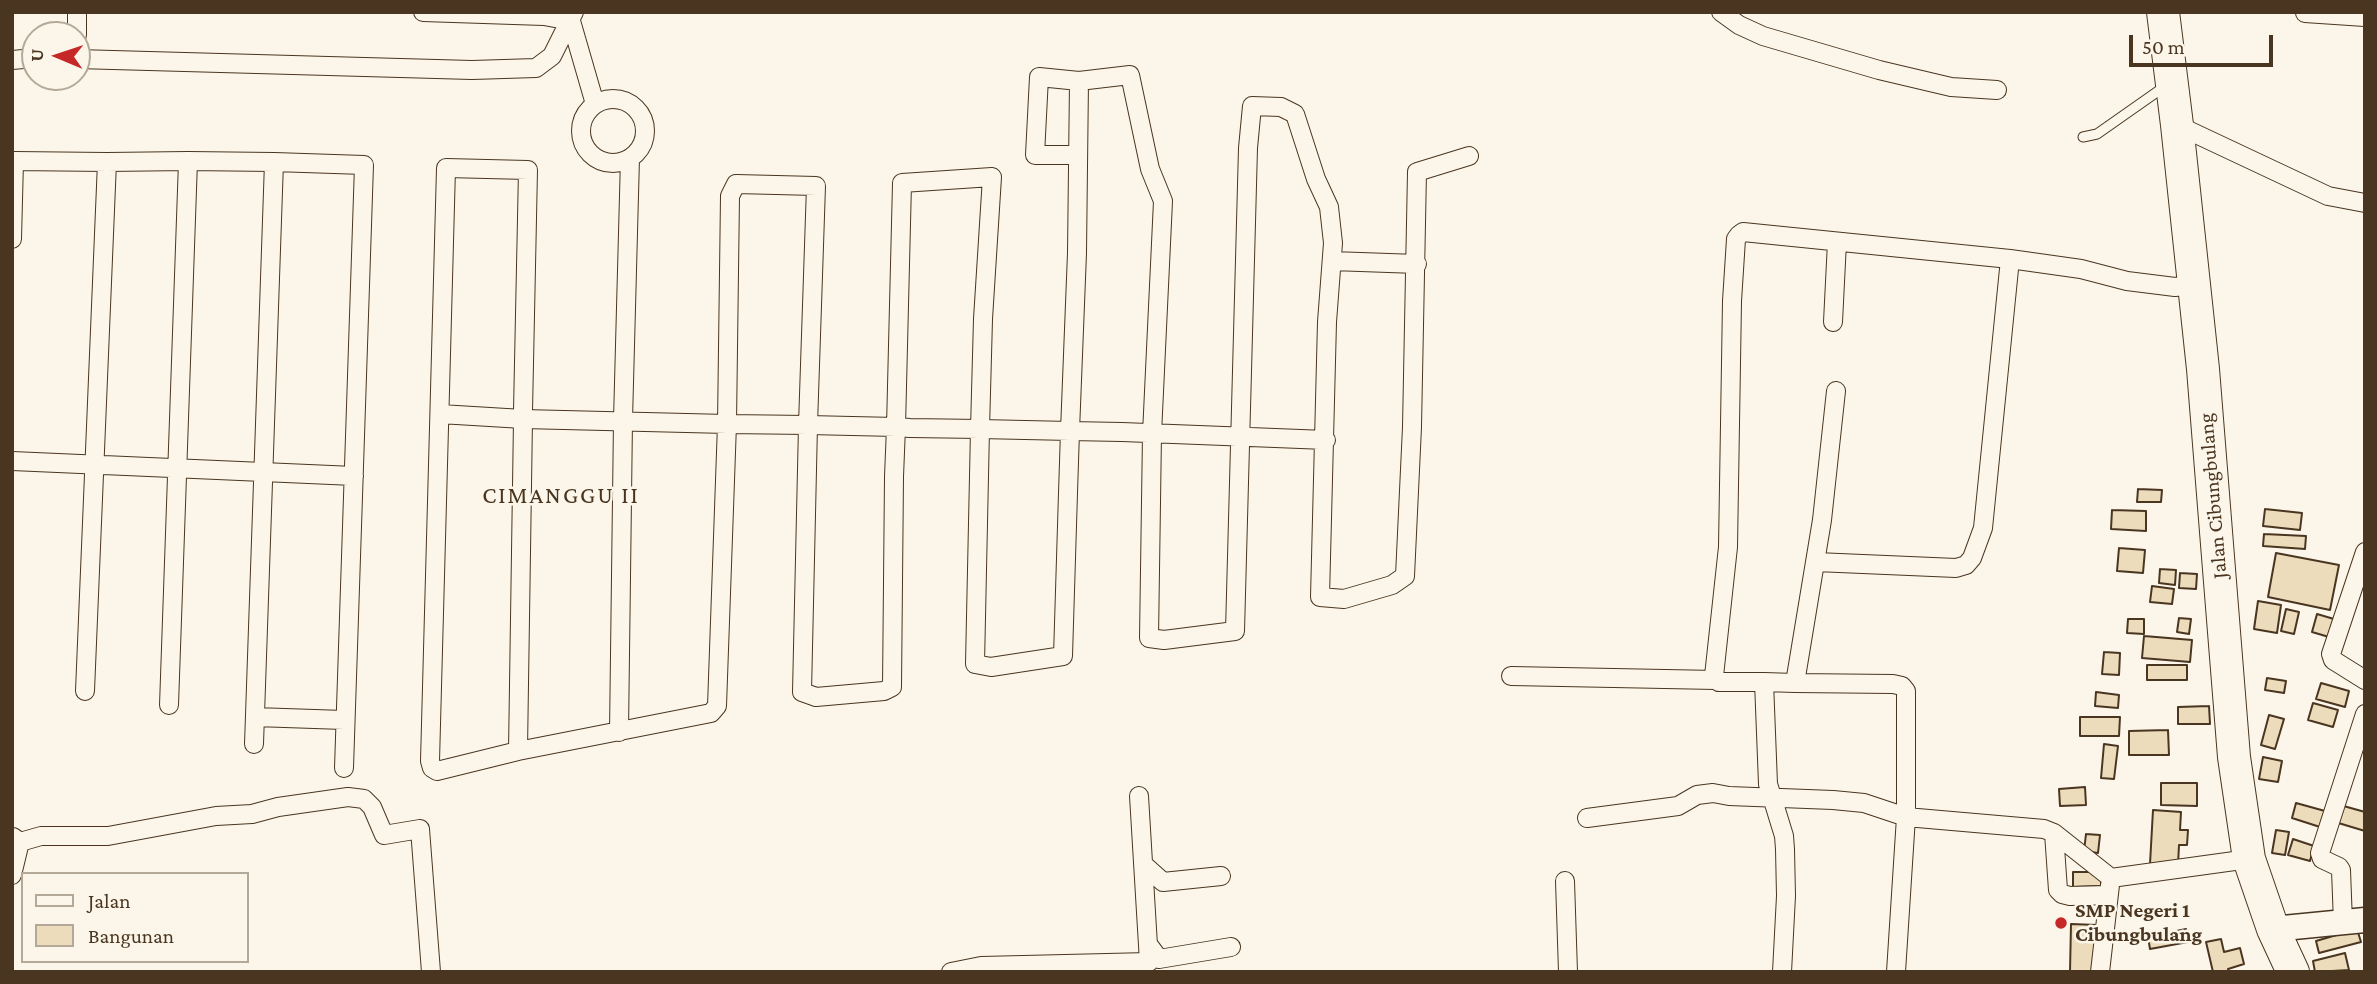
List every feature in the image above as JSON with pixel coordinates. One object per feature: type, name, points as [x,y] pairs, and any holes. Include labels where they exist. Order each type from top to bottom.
[{"type":"highway","name":"Jalan Cibungbulang","points":[[2162,12],[2194,285],[2234,757],[2249,859],[2273,929],[2293,972]]},
{"type":"main road","points":[[2273,929],[2354,921]]},
{"type":"street","points":[[423,12],[573,17]]},
{"type":"street","points":[[1721,12],[1739,25],[1763,36],[1879,70],[1951,86],[1997,90]]},
{"type":"street","points":[[2305,13],[2365,17]]},
{"type":"street","points":[[91,59],[472,70],[536,68],[552,56],[573,17]]},
{"type":"street","points":[[573,17],[595,104]]},
{"type":"street","points":[[1078,155],[1035,155],[1039,78],[1079,81],[1130,75],[1150,169],[1163,201],[1152,433],[1149,638],[1164,640],[1235,631],[1248,148],[1252,106],[1281,107],[1295,114],[1316,179],[1329,207],[1333,243],[1327,322],[1320,597],[1344,599],[1392,584],[1405,576],[1417,264],[1417,172],[1469,156]]},
{"type":"street","points":[[518,751],[528,170],[446,168],[430,761],[432,768],[437,771],[518,751],[711,713],[717,706],[727,424],[730,196],[736,184],[816,186],[802,692],[817,697],[884,691],[892,687],[902,183],[992,177],[983,319],[975,664],[991,667],[1063,656],[1079,81]]},
{"type":"street","points":[[604,100],[624,100],[639,112],[645,131],[639,150],[630,158],[613,163],[603,162],[587,149],[582,140],[583,120],[595,104],[604,100]]},
{"type":"street","points":[[2177,125],[2328,196],[2365,203]]},
{"type":"street","points":[[619,732],[630,158]]},
{"type":"street","points":[[12,239],[14,161],[364,165],[344,768]]},
{"type":"street","points":[[169,705],[188,161]]},
{"type":"street","points":[[85,691],[107,162]]},
{"type":"street","points":[[254,744],[274,162]]},
{"type":"street","points":[[1716,680],[1714,671],[1728,547],[1736,239],[1742,232],[2010,259],[2081,270],[2127,281],[2167,286],[2194,285]]},
{"type":"street","points":[[1833,322],[1837,242]]},
{"type":"street","points":[[1816,562],[1956,568],[1966,565],[1972,558],[1983,528],[2010,259]]},
{"type":"street","points":[[1332,261],[1417,264]]},
{"type":"street","points":[[1795,682],[1816,562],[1836,391]]},
{"type":"street","points":[[440,414],[523,419],[1152,433],[1326,440]]},
{"type":"street","points":[[12,461],[354,476]]},
{"type":"street","points":[[2365,552],[2331,654],[2333,660],[2365,680]]},
{"type":"street","points":[[1511,676],[1893,684],[1904,688],[1907,696],[1906,817],[1896,972]]},
{"type":"street","points":[[1764,682],[1768,784],[1785,849],[1786,895],[1782,972]]},
{"type":"street","points":[[2354,921],[2341,870],[2322,859],[2320,853],[2365,714]]},
{"type":"street","points":[[255,717],[344,720]]},
{"type":"street","points":[[1587,818],[1678,806],[1690,798],[1706,793],[1864,803],[1906,817],[2028,827],[2054,833],[2110,887]]},
{"type":"street","points":[[951,972],[981,966],[1149,962],[1139,796]]},
{"type":"street","points":[[12,875],[16,840],[41,836],[108,836],[216,816],[251,814],[278,807],[348,797],[364,799],[372,807],[384,835],[420,829],[431,972]]},
{"type":"street","points":[[2054,833],[2058,890],[2070,896],[2249,859]]},
{"type":"street","points":[[1144,865],[1163,882],[1221,876]]},
{"type":"street","points":[[1566,881],[1568,972]]},
{"type":"street","points":[[2100,972],[2110,887]]},
{"type":"street","points":[[1148,944],[1159,960],[1231,947]]},
{"type":"lane","points":[[2083,137],[2097,134],[2171,82]]},
{"type":"building","points":[[2138,489],[2162,490],[2161,502],[2137,502]]},
{"type":"building","points":[[2265,509],[2302,513],[2300,530],[2263,526]]},
{"type":"building","points":[[2112,510],[2146,511],[2146,531],[2111,529]]},
{"type":"building","points":[[2264,534],[2306,536],[2305,549],[2263,546]]},
{"type":"building","points":[[2119,548],[2145,550],[2143,573],[2117,571]]},
{"type":"building","points":[[2276,553],[2339,565],[2330,610],[2268,597]]},
{"type":"building","points":[[2160,569],[2176,570],[2175,585],[2159,583]]},
{"type":"building","points":[[2180,573],[2197,574],[2196,589],[2179,588]]},
{"type":"building","points":[[2152,586],[2174,589],[2172,604],[2150,602]]},
{"type":"building","points":[[2258,601],[2281,605],[2277,633],[2254,629]]},
{"type":"building","points":[[2286,609],[2299,612],[2294,634],[2281,631]]},
{"type":"building","points":[[2317,614],[2334,619],[2329,637],[2312,632]]},
{"type":"building","points":[[2179,618],[2191,619],[2189,634],[2177,632]]},
{"type":"building","points":[[2128,619],[2144,619],[2144,634],[2127,633]]},
{"type":"building","points":[[2144,636],[2192,640],[2190,662],[2142,658]]},
{"type":"building","points":[[2104,652],[2120,653],[2119,675],[2102,674]]},
{"type":"building","points":[[2147,665],[2187,665],[2187,680],[2147,680]]},
{"type":"building","points":[[2267,678],[2286,681],[2284,693],[2265,690]]},
{"type":"building","points":[[2321,683],[2349,691],[2345,707],[2316,699]]},
{"type":"building","points":[[2096,692],[2119,695],[2118,708],[2095,706]]},
{"type":"building","points":[[2313,703],[2338,710],[2333,727],[2308,720]]},
{"type":"building","points":[[2209,706],[2210,724],[2178,724],[2178,707]]},
{"type":"building","points":[[2269,715],[2284,719],[2275,749],[2261,745]]},
{"type":"building","points":[[2080,717],[2120,717],[2119,736],[2080,736]]},
{"type":"building","points":[[2168,730],[2169,755],[2129,755],[2129,731]]},
{"type":"building","points":[[2104,744],[2118,746],[2114,779],[2101,778]]},
{"type":"building","points":[[2263,757],[2282,761],[2278,782],[2259,779]]},
{"type":"building","points":[[2161,783],[2197,783],[2197,806],[2161,805]]},
{"type":"building","points":[[2085,787],[2086,805],[2060,806],[2059,789]]},
{"type":"building","points":[[2296,803],[2325,811],[2320,827],[2292,818]]},
{"type":"building","points":[[2340,805],[2365,812],[2365,831],[2335,822]]},
{"type":"building","points":[[2153,810],[2181,812],[2180,830],[2188,830],[2187,845],[2179,845],[2178,865],[2150,864]]},
{"type":"building","points":[[2276,830],[2289,832],[2285,855],[2272,853]]},
{"type":"building","points":[[2086,834],[2100,835],[2098,853],[2084,851]]},
{"type":"building","points":[[2293,839],[2314,846],[2310,861],[2288,855]]},
{"type":"building","points":[[2073,872],[2101,872],[2101,886],[2073,887]]},
{"type":"building","points":[[2071,924],[2097,925],[2095,972],[2070,972]]},
{"type":"building","points":[[2186,929],[2188,942],[2150,949],[2148,937]]},
{"type":"building","points":[[2357,929],[2361,942],[2319,953],[2316,941]]},
{"type":"building","points":[[2221,939],[2224,952],[2240,948],[2244,964],[2228,969],[2229,972],[2213,972],[2206,942]]},
{"type":"building","points":[[2345,953],[2349,970],[2315,972],[2313,961]]},
{"type":"place","name":"SMP Negeri 1 Cibungbulang","points":[[2061,923]]},
{"type":"district","name":"CIMANGGU II","points":[[561,496]]}]
